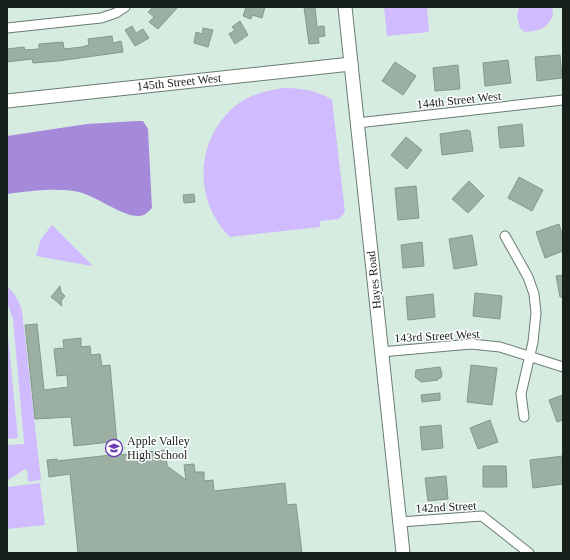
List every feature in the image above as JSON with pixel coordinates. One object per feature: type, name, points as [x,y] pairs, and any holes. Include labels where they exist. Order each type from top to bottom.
[{"type":"street","points":[[7,28],[101,18],[116,13],[125,7]]},
{"type":"street","name":"Hayes Road","points":[[345,7],[404,553]]},
{"type":"street","name":"145th Street West","points":[[7,101],[351,64]]},
{"type":"street","name":"144th Street West","points":[[357,123],[563,100]]},
{"type":"street","points":[[505,236],[528,277],[534,294],[536,312],[531,356],[521,394],[524,416]]},
{"type":"street","name":"143rd Street West","points":[[382,352],[471,344],[500,347],[563,366]]},
{"type":"street","name":"142nd Street","points":[[400,522],[482,516],[529,553]]},
{"type":"shaded area","points":[[384,7],[427,7],[429,32],[387,36]]},
{"type":"shaded area","points":[[519,7],[552,7],[553,15],[551,20],[542,28],[525,32],[520,28],[517,16]]},
{"type":"shaded area","points":[[282,88],[308,90],[332,100],[345,212],[339,219],[320,221],[320,227],[230,237],[217,222],[209,205],[204,186],[204,168],[207,149],[214,132],[225,116],[239,103],[254,95]]},
{"type":"shaded area","points":[[143,121],[148,129],[152,208],[145,215],[139,216],[125,213],[79,192],[43,190],[7,194],[7,136],[87,124]]},
{"type":"shaded area","points":[[52,225],[92,266],[36,256],[41,239]]},
{"type":"shaded area","points":[[7,286],[16,297],[22,311],[41,480],[28,482],[27,470],[25,469],[7,481],[7,445],[24,444],[24,442],[13,319],[7,302]]},
{"type":"shaded area","points":[[7,326],[18,438],[7,439]]},
{"type":"shaded area","points":[[40,483],[45,525],[7,529],[7,487]]},
{"type":"building","points":[[153,7],[178,7],[158,29],[149,22],[154,17],[148,12]]},
{"type":"building","points":[[246,7],[265,7],[262,18],[252,15],[251,19],[243,16]]},
{"type":"building","points":[[304,7],[315,7],[317,27],[324,26],[325,36],[318,37],[319,43],[309,44]]},
{"type":"building","points":[[240,21],[248,35],[235,44],[229,34],[235,30],[232,27]]},
{"type":"building","points":[[132,26],[136,33],[143,29],[149,38],[135,46],[125,30]]},
{"type":"building","points":[[203,28],[213,30],[208,47],[194,43],[196,32],[202,34]]},
{"type":"building","points":[[112,36],[113,43],[121,41],[123,52],[58,61],[33,63],[32,59],[7,62],[7,49],[24,47],[25,50],[39,49],[39,44],[63,42],[64,49],[82,47],[89,45],[88,39]]},
{"type":"building","points":[[560,55],[562,78],[537,81],[535,57]]},
{"type":"building","points":[[508,60],[511,83],[485,86],[483,63]]},
{"type":"building","points":[[395,62],[416,76],[403,95],[382,81]]},
{"type":"building","points":[[458,65],[460,89],[435,91],[433,68]]},
{"type":"building","points":[[522,124],[524,146],[500,148],[498,127]]},
{"type":"building","points":[[467,130],[470,131],[473,151],[442,155],[440,134]]},
{"type":"building","points":[[406,137],[422,150],[407,169],[391,155]]},
{"type":"building","points":[[519,177],[543,190],[532,211],[508,198]]},
{"type":"building","points":[[469,181],[484,196],[468,213],[452,199]]},
{"type":"building","points":[[416,186],[419,218],[398,220],[395,188]]},
{"type":"building","points":[[194,194],[195,202],[184,203],[183,195]]},
{"type":"building","points":[[559,224],[563,237],[563,251],[545,258],[536,232]]},
{"type":"building","points":[[472,235],[477,265],[454,269],[449,239]]},
{"type":"building","points":[[422,242],[424,266],[403,268],[401,245]]},
{"type":"building","points":[[563,275],[563,297],[560,297],[556,276]]},
{"type":"building","points":[[60,286],[61,292],[65,296],[61,301],[62,306],[51,297]]},
{"type":"building","points":[[475,293],[502,296],[500,319],[473,316]]},
{"type":"building","points":[[433,294],[435,317],[408,320],[406,297]]},
{"type":"building","name":"Apple Valley High School","points":[[37,324],[44,390],[68,387],[67,375],[57,376],[54,349],[64,348],[63,340],[81,338],[81,347],[90,346],[91,355],[100,354],[102,366],[110,365],[118,455],[166,450],[167,466],[186,480],[184,465],[194,464],[195,472],[204,472],[204,481],[213,480],[214,491],[285,483],[287,505],[296,504],[302,553],[78,553],[70,474],[49,477],[47,460],[57,459],[57,461],[111,455],[110,442],[74,446],[71,417],[35,419],[25,325]]},
{"type":"building","points":[[471,365],[497,368],[492,405],[467,402]]},
{"type":"building","points":[[440,367],[442,374],[441,378],[438,378],[438,380],[421,382],[415,377],[416,370]]},
{"type":"building","points":[[440,393],[440,400],[422,402],[421,395]]},
{"type":"building","points":[[563,395],[563,420],[557,422],[549,400]]},
{"type":"building","points":[[490,420],[498,442],[478,449],[470,428]]},
{"type":"building","points":[[441,425],[443,448],[422,450],[420,427]]},
{"type":"building","points":[[563,456],[563,484],[533,488],[530,460]]},
{"type":"building","points":[[483,466],[506,466],[507,487],[483,487]]},
{"type":"building","points":[[446,476],[448,499],[428,501],[425,478]]},
{"type":"place","name":"Apple Valley High School","points":[[114,448]]}]
